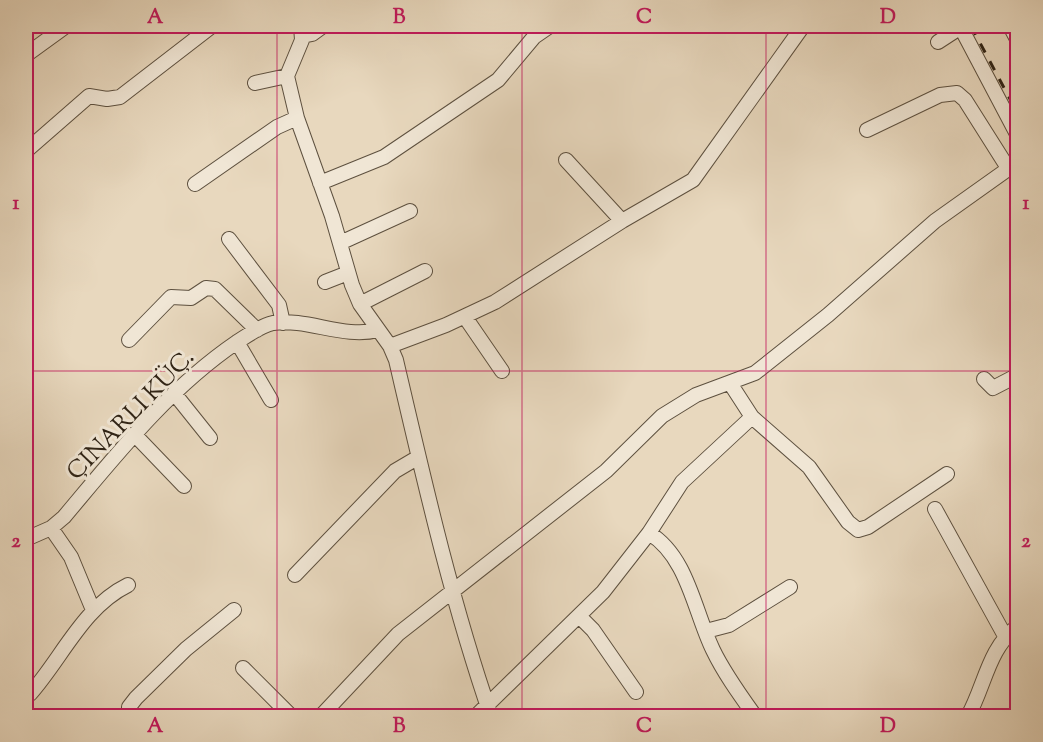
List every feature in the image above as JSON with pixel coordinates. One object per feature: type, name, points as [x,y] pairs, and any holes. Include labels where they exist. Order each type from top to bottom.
[{"type":"street","points":[[26,56],[66,26]]},
{"type":"street","points":[[26,151],[89,96],[107,99],[120,97],[212,26]]},
{"type":"street","points":[[323,26],[312,34],[302,31],[287,76],[297,118],[348,273],[360,304],[390,346],[396,360],[417,458],[485,714]]},
{"type":"street","points":[[320,183],[384,157],[498,80],[532,31],[550,26]]},
{"type":"street","points":[[390,346],[465,318],[495,302],[622,221],[693,180],[803,26]]},
{"type":"street","points":[[938,42],[960,26],[1017,136]]},
{"type":"street","points":[[1010,26],[1017,41]]},
{"type":"street","points":[[255,83],[287,76]]},
{"type":"street","points":[[321,717],[398,634],[606,471],[662,416],[696,395],[756,373],[808,333],[928,228],[1013,165],[965,100],[957,93],[940,95],[867,130]]},
{"type":"street","points":[[195,184],[277,127],[297,118]]},
{"type":"street","points":[[566,160],[622,221]]},
{"type":"street","points":[[340,243],[410,211]]},
{"type":"street","points":[[229,239],[279,305],[283,322]]},
{"type":"street","points":[[360,304],[425,271]]},
{"type":"street","points":[[325,282],[348,273]]},
{"type":"street","points":[[129,340],[171,297],[191,298],[206,288],[215,289],[257,330]]},
{"type":"street","points":[[465,318],[502,371]]},
{"type":"street","points":[[26,539],[51,528],[134,434],[197,371],[257,330],[283,322],[363,333],[378,330]]},
{"type":"street","points":[[237,342],[271,400]]},
{"type":"street","points":[[984,379],[993,388],[1017,375]]},
{"type":"street","points":[[730,383],[752,417],[809,467],[848,522],[858,530],[868,527],[947,474]]},
{"type":"street","points":[[174,393],[210,438]]},
{"type":"street","points":[[485,714],[603,592],[649,533],[682,482],[752,417]]},
{"type":"street","points":[[134,434],[184,486]]},
{"type":"street","points":[[295,575],[395,471],[417,458]]},
{"type":"street","points":[[935,509],[1005,636]]},
{"type":"street","points":[[51,528],[71,557],[93,610]]},
{"type":"street","points":[[649,533],[664,544],[674,557],[723,668],[755,717]]},
{"type":"street","points":[[30,694],[93,610],[115,592],[128,585]]},
{"type":"street","points":[[706,631],[729,625],[790,587]]},
{"type":"street","points":[[130,717],[129,707],[136,698],[186,649],[234,610]]},
{"type":"street","points":[[579,615],[593,630],[636,692]]},
{"type":"street","points":[[968,717],[980,694],[994,650],[1017,626]]},
{"type":"street","points":[[243,668],[291,717]]},
{"type":"railway","points":[[971,26],[1018,114]]}]
